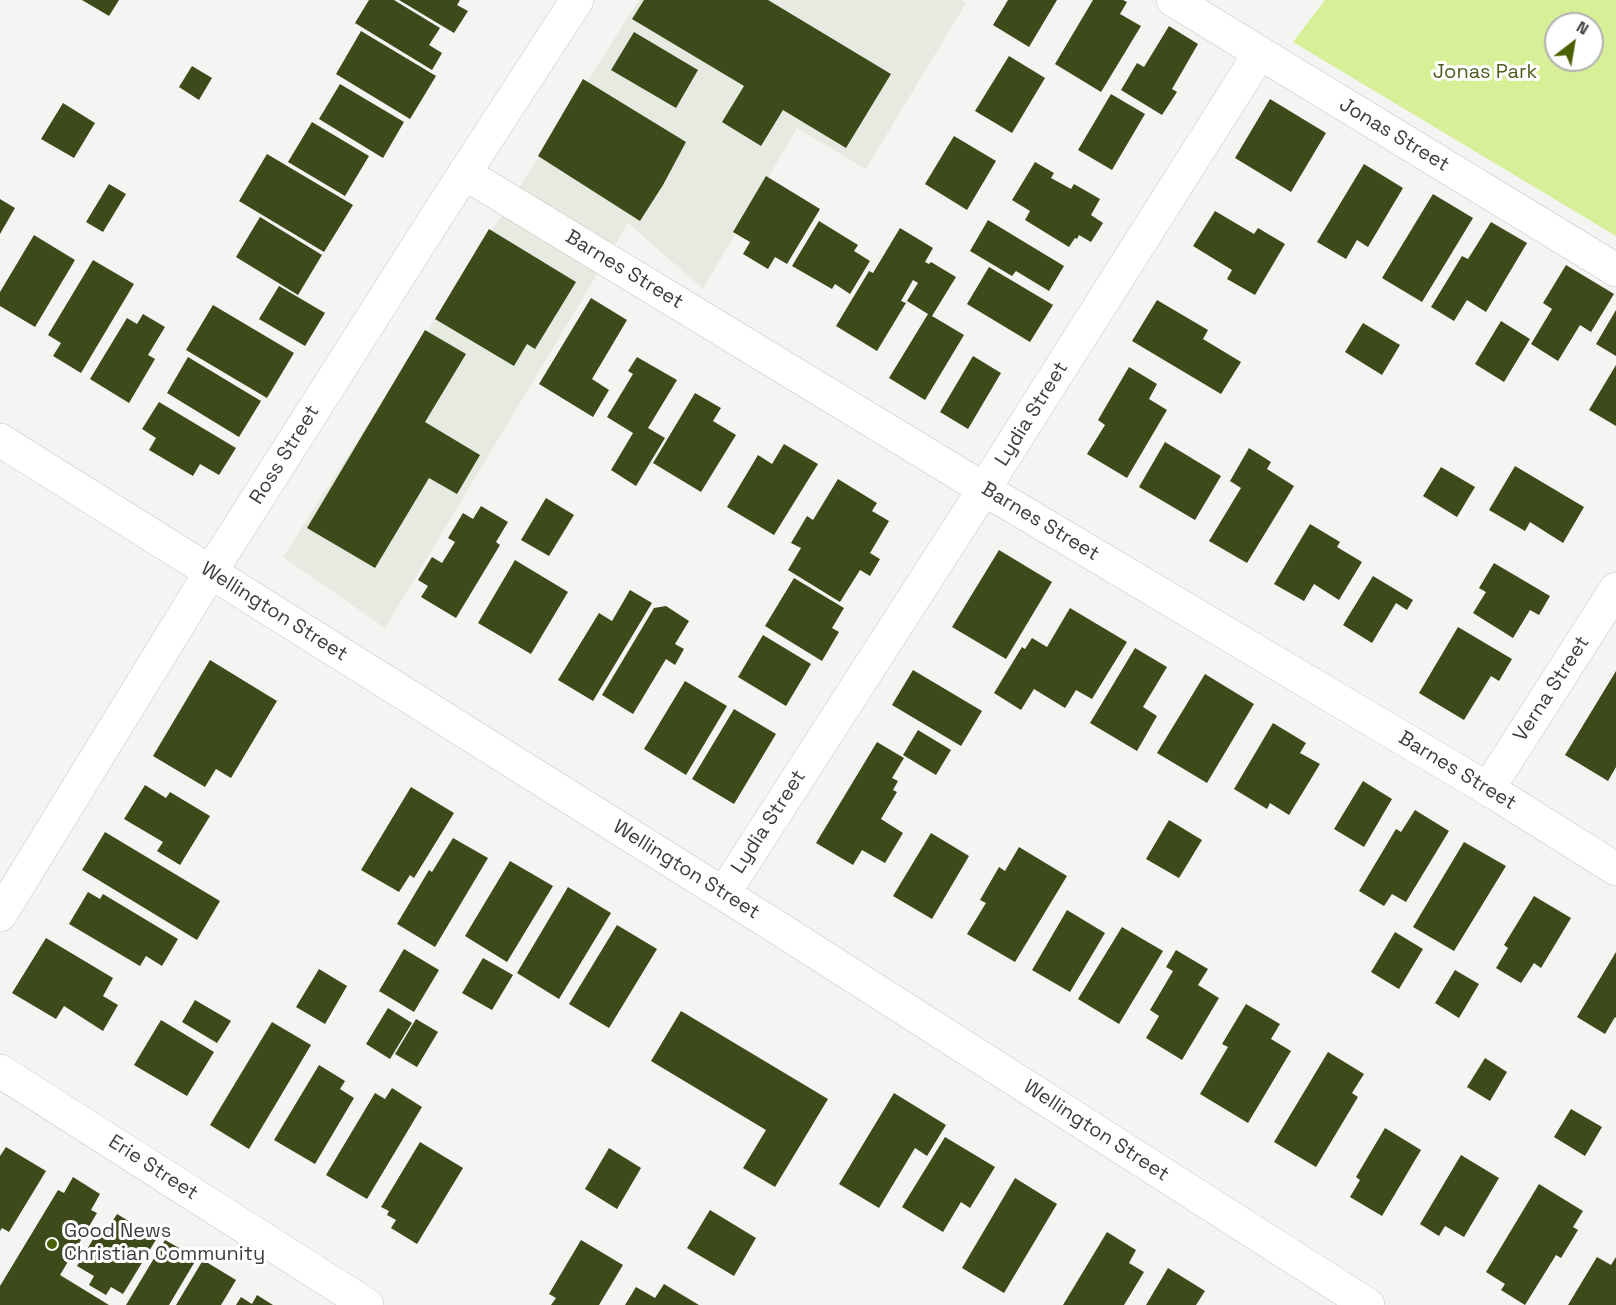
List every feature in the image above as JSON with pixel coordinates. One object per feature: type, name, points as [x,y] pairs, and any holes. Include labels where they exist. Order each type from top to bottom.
[{"type":"street","name":"Ross Street","points":[[0,915],[210,573],[576,0]]},
{"type":"street","name":"Jonas Street","points":[[1173,0],[1616,270]]},
{"type":"street","name":"Lydia Street","points":[[724,893],[984,489],[1248,72],[1258,52]]},
{"type":"street","name":"Barnes Street","points":[[464,173],[984,489],[1488,789],[1616,869]]},
{"type":"street","name":"Wellington Street","points":[[0,440],[724,893],[1368,1305]]},
{"type":"street","name":"Verna Street","points":[[1488,789],[1616,589]]},
{"type":"street","name":"Erie Street","points":[[0,1071],[367,1305]]},
{"type":"shaded area","points":[[639,0],[961,0],[966,3],[866,169],[797,128],[703,289],[628,223],[385,628],[283,557]]},
{"type":"green space","name":"Jonas Park","points":[[1325,0],[1616,0],[1616,236],[1293,42]]},
{"type":"building","points":[[82,0],[119,0],[109,16]]},
{"type":"building","points":[[369,0],[394,0],[440,28],[429,45],[442,53],[432,70],[355,23]]},
{"type":"building","points":[[399,0],[460,0],[457,5],[468,11],[454,33]]},
{"type":"building","points":[[644,0],[768,0],[891,74],[846,148],[783,110],[761,146],[722,122],[744,86],[632,19]]},
{"type":"building","points":[[1008,0],[1057,0],[1029,47],[993,25]]},
{"type":"building","points":[[1093,0],[1127,2],[1120,14],[1141,26],[1101,92],[1055,64]]},
{"type":"building","points":[[1169,26],[1198,44],[1172,89],[1177,92],[1162,115],[1121,90],[1137,63],[1144,67]]},
{"type":"building","points":[[361,31],[436,76],[410,119],[336,74]]},
{"type":"building","points":[[634,32],[698,70],[676,108],[611,70]]},
{"type":"building","points":[[1009,56],[1045,78],[1012,133],[975,111]]},
{"type":"building","points":[[192,66],[212,78],[199,100],[179,87]]},
{"type":"building","points":[[583,79],[686,142],[640,221],[538,156]]},
{"type":"building","points":[[340,84],[404,122],[383,158],[319,119]]},
{"type":"building","points":[[1111,94],[1145,114],[1112,170],[1078,150]]},
{"type":"building","points":[[1270,99],[1326,133],[1291,192],[1235,158]]},
{"type":"building","points":[[63,103],[95,123],[74,158],[41,139]]},
{"type":"building","points":[[312,122],[369,156],[345,196],[288,162]]},
{"type":"building","points":[[954,136],[996,161],[967,210],[925,184]]},
{"type":"building","points":[[267,154],[353,205],[324,252],[239,201]]},
{"type":"building","points":[[1035,162],[1054,173],[1051,178],[1071,189],[1074,184],[1100,199],[1091,215],[1103,223],[1091,242],[1079,235],[1069,247],[1025,220],[1030,211],[1012,200]]},
{"type":"building","points":[[1364,164],[1403,188],[1368,247],[1357,240],[1346,259],[1317,242]]},
{"type":"building","points":[[766,176],[820,209],[787,264],[775,257],[768,269],[743,254],[750,242],[733,232]]},
{"type":"building","points":[[109,184],[126,194],[103,232],[86,222]]},
{"type":"building","points":[[1433,194],[1473,218],[1422,302],[1382,278]]},
{"type":"building","points":[[0,199],[15,208],[0,234]]},
{"type":"building","points":[[1215,211],[1254,234],[1258,228],[1285,244],[1255,295],[1227,279],[1232,270],[1193,246]]},
{"type":"building","points":[[260,217],[322,255],[298,295],[236,257]]},
{"type":"building","points":[[988,220],[1064,266],[1049,291],[1016,271],[1012,276],[970,251]]},
{"type":"building","points":[[819,221],[858,245],[854,251],[870,261],[850,294],[835,284],[832,289],[792,266]]},
{"type":"building","points":[[1491,222],[1527,243],[1486,312],[1467,300],[1454,321],[1431,307],[1462,256],[1468,259]]},
{"type":"building","points":[[900,228],[933,248],[925,262],[929,264],[931,262],[956,277],[932,316],[964,335],[925,400],[889,378],[928,314],[907,301],[918,283],[913,280],[901,301],[906,303],[877,351],[836,326],[869,271],[873,273]]},
{"type":"building","points":[[489,229],[576,282],[535,349],[527,344],[514,366],[435,319]]},
{"type":"building","points":[[34,235],[75,260],[35,327],[0,306],[0,292]]},
{"type":"building","points":[[93,260],[134,284],[81,373],[53,356],[61,343],[48,335]]},
{"type":"building","points":[[1566,265],[1614,294],[1591,332],[1580,325],[1558,361],[1531,344],[1552,309],[1543,303]]},
{"type":"building","points":[[989,267],[1053,305],[1030,342],[967,304]]},
{"type":"building","points":[[279,286],[325,313],[305,346],[259,319]]},
{"type":"building","points":[[591,298],[627,320],[592,379],[609,390],[593,417],[539,384]]},
{"type":"building","points":[[1157,300],[1208,330],[1203,339],[1241,362],[1221,394],[1132,341]]},
{"type":"building","points":[[213,305],[294,353],[267,398],[186,350]]},
{"type":"building","points":[[1616,310],[1616,356],[1596,344]]},
{"type":"building","points":[[143,314],[165,327],[148,355],[155,359],[129,403],[90,379],[127,318],[137,324]]},
{"type":"building","points":[[1501,321],[1530,339],[1504,382],[1475,364]]},
{"type":"building","points":[[1363,323],[1400,345],[1382,375],[1345,352]]},
{"type":"building","points":[[425,330],[466,354],[425,422],[480,455],[457,494],[429,478],[375,568],[307,528]]},
{"type":"building","points":[[973,356],[1001,373],[968,429],[940,412]]},
{"type":"building","points":[[188,357],[261,401],[239,437],[167,393]]},
{"type":"building","points":[[637,357],[677,380],[648,428],[665,438],[636,486],[611,470],[633,433],[607,417],[633,374],[628,371]]},
{"type":"building","points":[[1616,365],[1616,426],[1589,410]]},
{"type":"building","points":[[1129,367],[1157,384],[1149,399],[1167,410],[1127,478],[1087,454],[1105,425],[1098,420]]},
{"type":"building","points":[[695,393],[721,408],[713,421],[736,435],[701,492],[653,463]]},
{"type":"building","points":[[159,402],[236,448],[219,475],[200,464],[193,476],[149,450],[156,438],[142,429]]},
{"type":"building","points":[[1165,442],[1221,476],[1195,520],[1139,487]]},
{"type":"building","points":[[784,444],[818,464],[774,535],[727,507],[758,455],[772,464]]},
{"type":"building","points":[[1249,448],[1271,462],[1267,469],[1294,486],[1247,563],[1209,541],[1241,488],[1230,481]]},
{"type":"building","points":[[1515,466],[1584,507],[1563,543],[1530,522],[1525,531],[1489,510]]},
{"type":"building","points":[[1441,467],[1475,487],[1457,517],[1423,496]]},
{"type":"building","points":[[838,479],[877,503],[872,511],[889,521],[870,553],[880,559],[870,576],[860,570],[840,602],[788,570],[801,548],[791,543],[807,516],[813,520]]},
{"type":"building","points":[[546,498],[574,515],[549,556],[521,540]]},
{"type":"building","points":[[481,506],[508,522],[496,542],[500,545],[456,618],[421,597],[428,586],[418,580],[432,557],[442,563],[455,542],[448,538],[463,513],[473,519]]},
{"type":"building","points":[[1310,524],[1340,542],[1337,547],[1362,562],[1339,600],[1314,584],[1304,601],[1274,584]]},
{"type":"building","points":[[999,550],[1052,582],[1006,659],[952,627]]},
{"type":"building","points":[[515,560],[568,592],[531,654],[478,623]]},
{"type":"building","points":[[1494,563],[1550,596],[1539,615],[1530,610],[1513,638],[1473,613],[1486,592],[1479,588]]},
{"type":"building","points":[[1373,576],[1413,600],[1407,610],[1396,603],[1372,643],[1343,625]]},
{"type":"building","points":[[794,578],[844,608],[832,628],[839,632],[822,661],[765,626]]},
{"type":"building","points":[[630,590],[652,603],[593,701],[558,680],[599,613],[612,621]]},
{"type":"building","points":[[666,606],[689,621],[675,644],[684,649],[675,665],[666,659],[633,714],[602,695],[654,608]]},
{"type":"building","points":[[1070,608],[1127,642],[1092,699],[1076,690],[1065,708],[1034,689],[1021,710],[994,693],[1022,647],[1025,649],[1032,638],[1047,647]]},
{"type":"building","points":[[1458,627],[1512,659],[1499,681],[1491,676],[1464,720],[1419,693]]},
{"type":"building","points":[[763,635],[811,664],[786,706],[738,677]]},
{"type":"building","points":[[1135,648],[1167,667],[1143,707],[1157,716],[1137,751],[1090,723]]},
{"type":"building","points":[[210,660],[277,701],[231,778],[216,769],[205,787],[153,756]]},
{"type":"building","points":[[913,670],[982,711],[961,746],[892,705]]},
{"type":"building","points":[[1616,671],[1616,767],[1608,781],[1565,755]]},
{"type":"building","points":[[1205,674],[1254,704],[1207,783],[1157,753]]},
{"type":"building","points":[[685,681],[727,706],[686,775],[644,749]]},
{"type":"building","points":[[734,709],[776,734],[734,804],[692,779]]},
{"type":"building","points":[[1273,723],[1306,743],[1300,753],[1320,764],[1289,815],[1270,803],[1267,809],[1234,789]]},
{"type":"building","points":[[918,730],[951,750],[936,775],[903,755]]},
{"type":"building","points":[[877,742],[904,758],[892,778],[898,781],[893,790],[897,792],[881,819],[903,833],[885,863],[862,850],[853,865],[816,843]]},
{"type":"building","points":[[1363,781],[1392,799],[1364,847],[1334,829]]},
{"type":"building","points":[[145,785],[166,798],[170,792],[210,816],[180,865],[157,851],[163,842],[124,819]]},
{"type":"building","points":[[411,787],[454,813],[414,878],[410,875],[399,892],[361,870]]},
{"type":"building","points":[[1415,810],[1449,831],[1406,902],[1392,894],[1384,906],[1359,891],[1396,829],[1401,832]]},
{"type":"building","points":[[1169,820],[1202,840],[1179,878],[1146,859]]},
{"type":"building","points":[[105,832],[220,901],[197,940],[82,870]]},
{"type":"building","points":[[931,833],[969,856],[932,919],[893,896]]},
{"type":"building","points":[[453,838],[488,858],[435,947],[397,924],[429,870],[432,872]]},
{"type":"building","points":[[1464,842],[1506,866],[1454,951],[1413,927]]},
{"type":"building","points":[[1019,847],[1067,876],[1015,962],[967,934],[986,903],[980,900],[999,867],[1005,871]]},
{"type":"building","points":[[510,861],[553,886],[507,962],[465,936]]},
{"type":"building","points":[[568,887],[611,913],[559,999],[517,973]]},
{"type":"building","points":[[88,892],[100,899],[103,894],[178,939],[162,966],[146,956],[140,966],[69,924]]},
{"type":"building","points":[[1534,896],[1571,918],[1541,968],[1534,963],[1521,983],[1496,968],[1508,948],[1504,945]]},
{"type":"building","points":[[1067,910],[1105,933],[1070,992],[1032,970]]},
{"type":"building","points":[[617,925],[657,949],[609,1028],[569,1004]]},
{"type":"building","points":[[1122,927],[1163,951],[1119,1024],[1078,999]]},
{"type":"building","points":[[1395,932],[1423,949],[1399,989],[1371,972]]},
{"type":"building","points":[[46,938],[113,978],[103,996],[118,1005],[103,1031],[64,1006],[56,1019],[12,993]]},
{"type":"building","points":[[404,949],[439,970],[414,1012],[379,991]]},
{"type":"building","points":[[1176,950],[1208,969],[1198,985],[1219,998],[1182,1060],[1146,1038],[1159,1016],[1150,1010],[1173,971],[1166,967]]},
{"type":"building","points":[[1616,952],[1616,1018],[1605,1034],[1577,1017]]},
{"type":"building","points":[[483,958],[513,975],[492,1010],[462,993]]},
{"type":"building","points":[[319,969],[347,986],[325,1024],[296,1007]]},
{"type":"building","points":[[1455,970],[1479,984],[1459,1018],[1435,1003]]},
{"type":"building","points":[[195,1000],[231,1021],[217,1043],[182,1022]]},
{"type":"building","points":[[1246,1004],[1280,1024],[1271,1039],[1291,1051],[1248,1123],[1200,1094],[1228,1047],[1222,1044]]},
{"type":"building","points":[[388,1008],[412,1023],[390,1059],[366,1044]]},
{"type":"building","points":[[681,1011],[828,1099],[775,1187],[743,1168],[766,1130],[651,1061]]},
{"type":"building","points":[[416,1019],[438,1032],[417,1067],[395,1054]]},
{"type":"building","points":[[161,1020],[214,1052],[187,1096],[134,1065]]},
{"type":"building","points":[[272,1022],[311,1045],[249,1149],[210,1125]]},
{"type":"building","points":[[1328,1052],[1364,1074],[1352,1093],[1358,1097],[1316,1167],[1274,1142]]},
{"type":"building","points":[[1485,1058],[1507,1072],[1490,1101],[1467,1087]]},
{"type":"building","points":[[319,1065],[345,1081],[340,1089],[354,1098],[315,1164],[274,1140]]},
{"type":"building","points":[[392,1088],[422,1107],[367,1199],[326,1175],[375,1093],[385,1099]]},
{"type":"building","points":[[894,1093],[946,1125],[927,1156],[915,1148],[879,1208],[839,1184]]},
{"type":"building","points":[[1571,1109],[1602,1127],[1585,1156],[1554,1137]]},
{"type":"building","points":[[1385,1128],[1421,1150],[1382,1216],[1350,1197],[1360,1180],[1356,1177]]},
{"type":"building","points":[[945,1137],[995,1167],[970,1208],[961,1202],[943,1232],[902,1207]]},
{"type":"building","points":[[420,1142],[463,1168],[417,1244],[391,1228],[396,1220],[387,1215],[389,1211],[381,1207]]},
{"type":"building","points":[[6,1147],[46,1171],[9,1232],[2,1228],[0,1231],[0,1156]]},
{"type":"building","points":[[609,1148],[641,1168],[617,1209],[585,1189]]},
{"type":"building","points":[[1461,1155],[1499,1178],[1464,1237],[1445,1226],[1439,1236],[1420,1224]]},
{"type":"building","name":"Good News Christian Community","points":[[73,1177],[100,1194],[91,1210],[97,1213],[60,1275],[109,1305],[0,1305],[0,1286],[58,1190],[64,1193]]},
{"type":"building","points":[[1015,1178],[1057,1204],[1004,1293],[962,1268]]},
{"type":"building","points":[[1539,1184],[1583,1211],[1573,1227],[1578,1230],[1561,1258],[1556,1255],[1525,1305],[1501,1290],[1505,1284],[1486,1272]]},
{"type":"building","points":[[710,1210],[756,1238],[734,1276],[687,1248]]},
{"type":"building","points":[[117,1214],[157,1238],[123,1294],[111,1287],[106,1295],[89,1285],[94,1276],[77,1266],[98,1231],[104,1235]]},
{"type":"building","points":[[1107,1232],[1136,1250],[1129,1263],[1144,1272],[1124,1305],[1063,1305]]},
{"type":"building","points":[[165,1240],[197,1258],[169,1305],[126,1305]]},
{"type":"building","points":[[581,1240],[623,1265],[599,1305],[551,1305],[556,1298],[549,1294]]},
{"type":"building","points":[[1597,1257],[1611,1265],[1616,1257],[1616,1305],[1568,1305]]},
{"type":"building","points":[[203,1260],[236,1280],[221,1305],[176,1305]]},
{"type":"building","points":[[1168,1268],[1205,1291],[1196,1305],[1146,1305]]},
{"type":"building","points":[[664,1284],[699,1305],[625,1305],[636,1287],[655,1298]]},
{"type":"building","points":[[257,1295],[273,1305],[236,1305],[241,1297],[252,1304]]},
{"type":"place","name":"Good News Christian Community","points":[[52,1244]]}]
